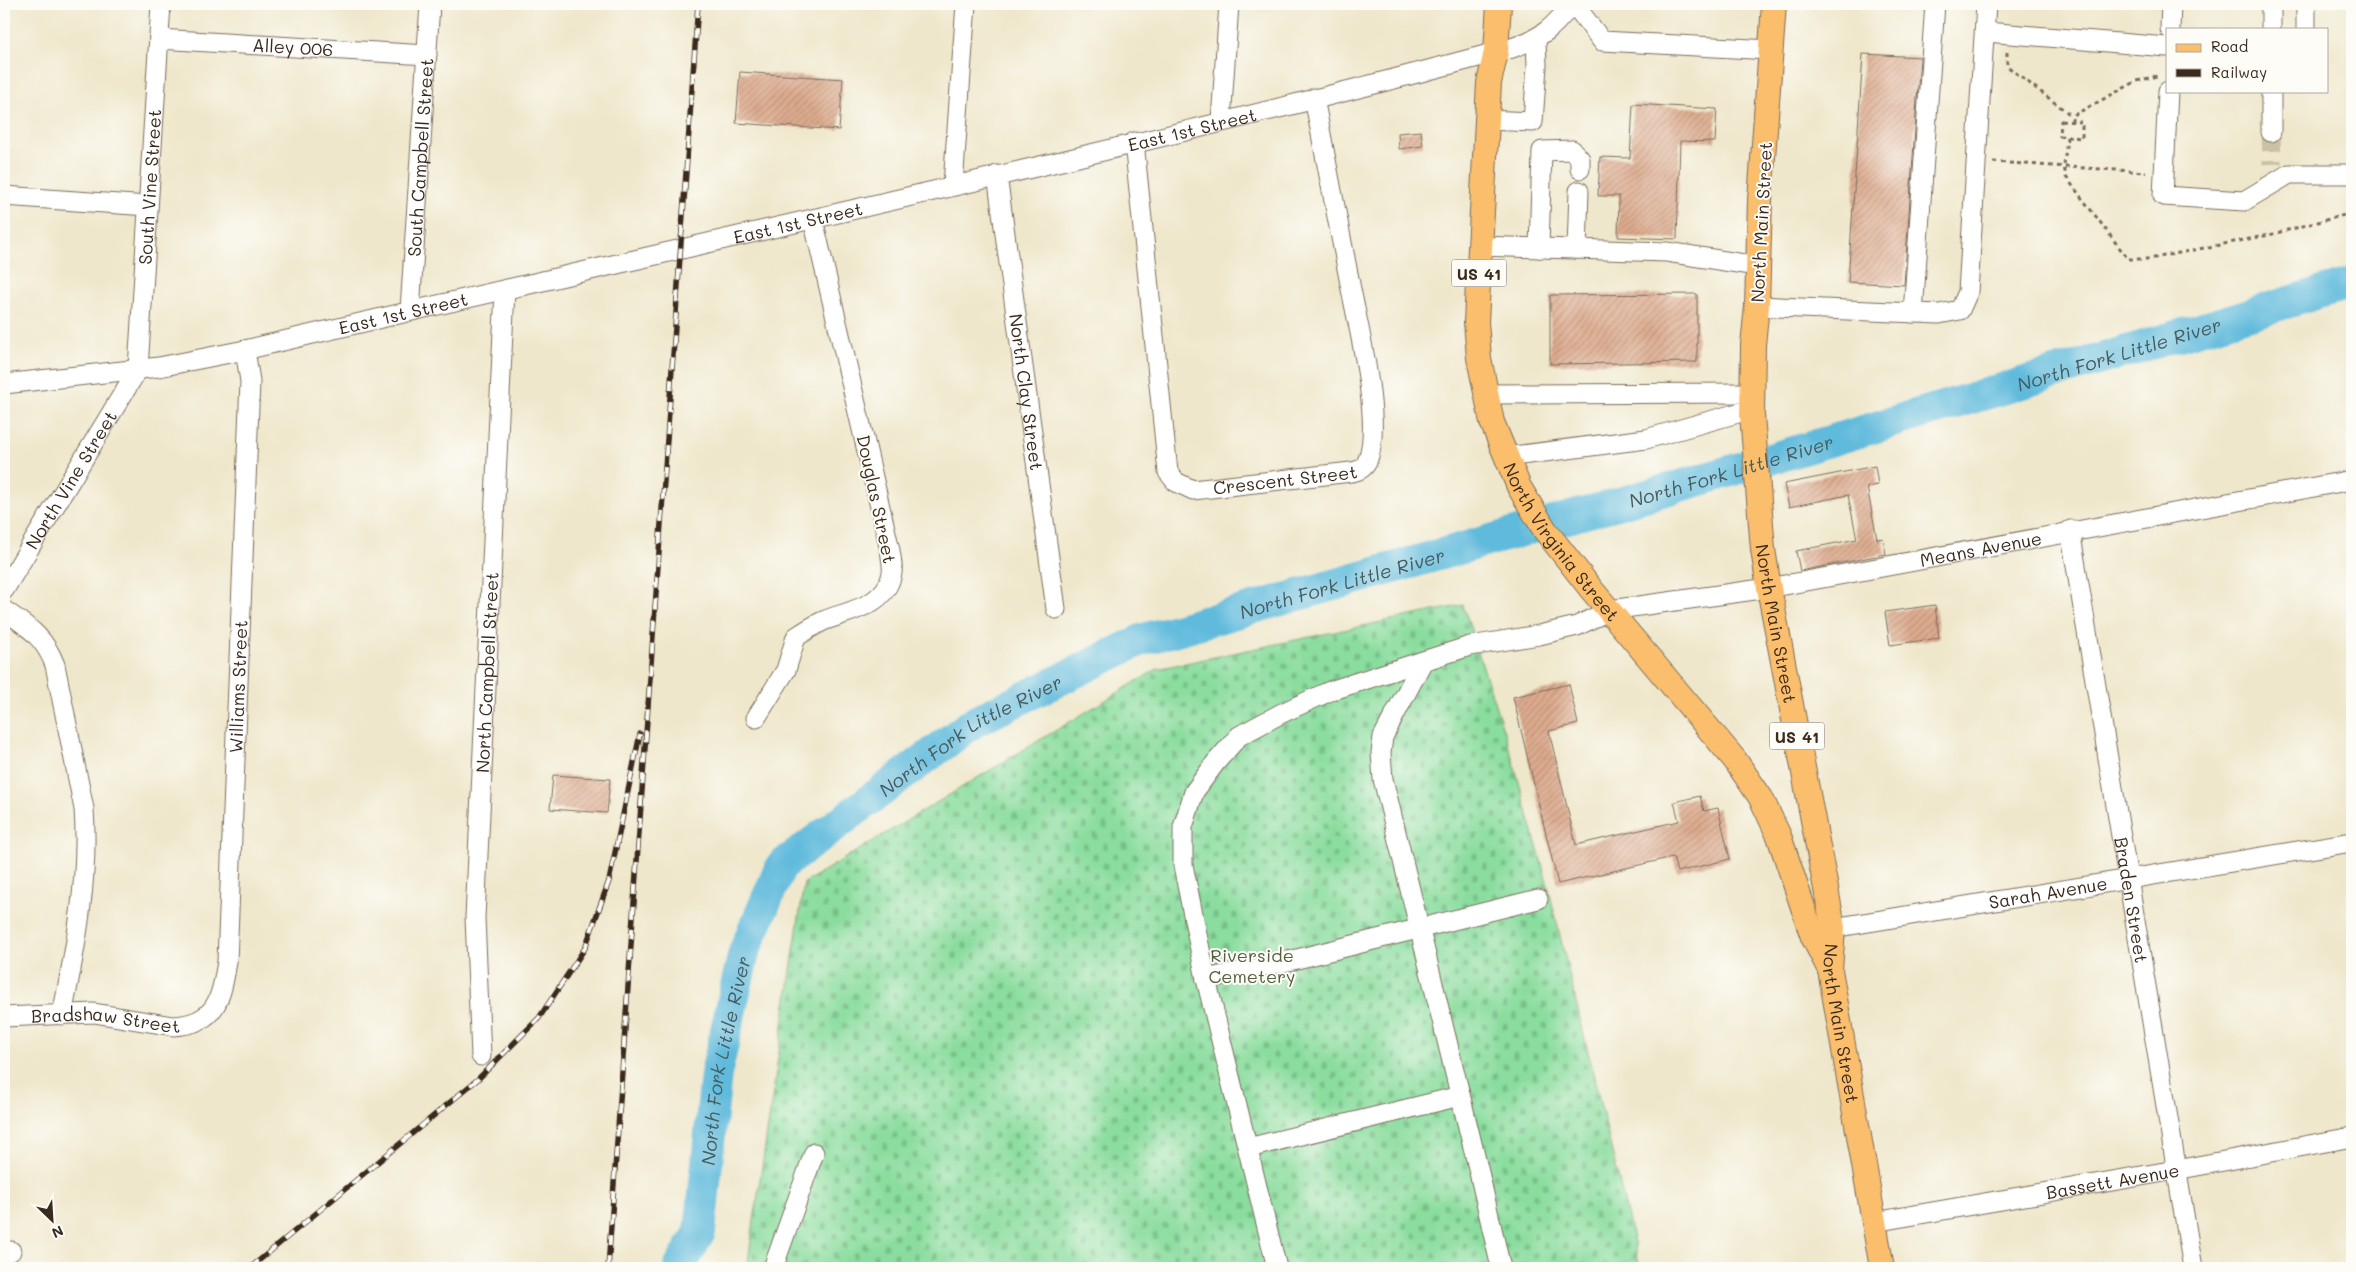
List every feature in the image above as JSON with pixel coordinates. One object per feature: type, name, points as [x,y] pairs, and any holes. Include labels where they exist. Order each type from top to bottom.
[{"type":"main road","name":"US 41","points":[[1496,52],[1499,4]]},
{"type":"main road","name":"North Main Street","points":[[1774,4],[1760,200],[1757,306],[1753,345],[1752,406],[1758,502],[1769,588],[1833,928],[1830,970],[1882,1268]]},
{"type":"main road","name":"North Virginia Street","points":[[1496,52],[1489,83],[1476,322],[1479,358],[1492,422],[1519,487],[1545,530],[1591,589],[1735,760],[1761,798],[1779,836],[1813,937],[1830,970]]},
{"type":"street","name":"South Vine Street","points":[[138,369],[161,4]]},
{"type":"street","name":"South Campbell Street","points":[[410,311],[430,4]]},
{"type":"street","points":[[954,186],[966,4]]},
{"type":"street","points":[[1221,121],[1229,4]]},
{"type":"street","points":[[1573,4],[1602,41],[1771,50]]},
{"type":"street","name":"East 1st Street","points":[[4,384],[138,369],[245,350],[954,186],[1496,52],[1536,40],[1546,33],[1573,4]]},
{"type":"street","points":[[1913,313],[1935,4]]},
{"type":"street","points":[[1757,306],[1940,314],[1960,310],[1968,292],[1986,38],[1986,4]]},
{"type":"street","points":[[2170,28],[2171,4]]},
{"type":"street","points":[[2271,4],[2271,28]]},
{"type":"street","points":[[2306,4],[2306,28]]},
{"type":"street","name":"Alley 006","points":[[159,38],[427,55]]},
{"type":"street","points":[[1986,38],[2166,47]]},
{"type":"street","points":[[1487,120],[1533,122],[1536,40]]},
{"type":"street","points":[[2164,84],[2163,196],[2244,201],[2289,174],[2352,174]]},
{"type":"street","points":[[2271,92],[2271,132]]},
{"type":"street","name":"Crescent Street","points":[[1134,142],[1168,472],[1176,482],[1193,490],[1358,471],[1366,464],[1369,457],[1373,425],[1365,363],[1314,98]]},
{"type":"street","points":[[1539,248],[1542,151],[1572,150],[1580,159],[1580,169]]},
{"type":"street","points":[[2272,164],[2272,184]]},
{"type":"street","name":"North Clay Street","points":[[997,175],[1056,609]]},
{"type":"street","points":[[1577,249],[1579,191]]},
{"type":"street","points":[[4,196],[148,206]]},
{"type":"street","name":"Douglas Street","points":[[756,718],[786,670],[796,637],[824,621],[856,611],[873,601],[885,589],[892,574],[890,550],[813,218]]},
{"type":"street","points":[[1480,246],[1667,252],[1757,266]]},
{"type":"street","name":"North Campbell Street","points":[[481,1056],[476,918],[505,290]]},
{"type":"street","name":"Williams Street","points":[[204,1016],[212,1011],[222,995],[227,962],[250,381],[245,350]]},
{"type":"street","name":"North Vine Street","points":[[4,590],[138,369]]},
{"type":"street","points":[[1486,394],[1752,406]]},
{"type":"street","points":[[1506,457],[1646,440],[1752,406]]},
{"type":"street","name":"Means Avenue","points":[[1277,1268],[1206,979],[1183,865],[1183,827],[1194,792],[1216,762],[1239,736],[1282,713],[1330,691],[1470,646],[1539,635],[1577,626],[1610,610],[1769,588],[2070,530],[2352,480]]},
{"type":"street","name":"Braden Street","points":[[2070,530],[2193,1268]]},
{"type":"street","points":[[4,610],[33,630],[50,651],[55,665],[84,809],[86,832],[82,902],[62,1014]]},
{"type":"street","points":[[1423,661],[1383,737],[1381,753],[1383,778],[1460,1096],[1498,1268]]},
{"type":"street","name":"Sarah Avenue","points":[[1833,928],[2352,842]]},
{"type":"street","points":[[1206,979],[1420,929],[1538,899]]},
{"type":"street","name":"Bradshaw Street","points":[[4,1017],[94,1013],[173,1026],[185,1026],[204,1016]]},
{"type":"street","points":[[1248,1148],[1460,1096]]},
{"type":"street","name":"Bassett Avenue","points":[[1874,1222],[2176,1170],[2352,1137]]},
{"type":"street","points":[[773,1268],[814,1153]]},
{"type":"path","points":[[1986,38],[2007,46],[2006,66],[2072,116]]},
{"type":"path","points":[[2072,116],[2137,81],[2164,84]]},
{"type":"path","points":[[2072,116],[2072,122]]},
{"type":"path","points":[[2061,121],[2072,122],[2082,122],[2082,138],[2060,136],[2061,121]]},
{"type":"path","points":[[2067,137],[2064,166],[2066,178],[2128,259],[2150,259],[2269,236],[2352,214]]},
{"type":"path","points":[[1977,161],[2164,173]]},
{"type":"green space","name":"Riverside Cemetery","points":[[1463,605],[1512,757],[1547,882],[1640,1268],[747,1268],[804,883],[1157,669]]},
{"type":"building","points":[[1863,54],[1920,57],[1904,285],[1848,282]]},
{"type":"building","points":[[740,72],[843,79],[839,130],[736,123]]},
{"type":"building","points":[[1633,104],[1717,109],[1715,142],[1680,141],[1677,239],[1618,237],[1619,196],[1598,196],[1600,157],[1630,158]]},
{"type":"building","points":[[1421,131],[1423,146],[1399,149],[1398,133]]},
{"type":"building","points":[[1697,294],[1697,362],[1550,364],[1550,295]]},
{"type":"building","points":[[1875,466],[1878,485],[1867,487],[1877,539],[1883,538],[1886,554],[1800,571],[1796,551],[1857,539],[1848,495],[1789,507],[1784,484]]},
{"type":"building","points":[[1935,605],[1939,638],[1890,645],[1885,612]]},
{"type":"building","points":[[1569,684],[1578,724],[1549,731],[1576,845],[1679,821],[1674,802],[1700,796],[1704,811],[1718,808],[1730,859],[1677,872],[1673,857],[1558,884],[1513,697]]},
{"type":"building","points":[[553,775],[610,779],[607,813],[550,809]]},
{"type":"waterway","name":"North Fork Little River","points":[[679,1268],[700,1232],[716,1074],[744,952],[781,866],[974,722],[1141,640],[1704,479],[2352,283]]},
{"type":"tunnel","points":[[2271,132],[2272,164]]},
{"type":"railway","points":[[608,1268],[698,4]]},
{"type":"railway","points":[[250,1268],[478,1079],[539,1018],[585,948],[609,881],[640,734]]}]
